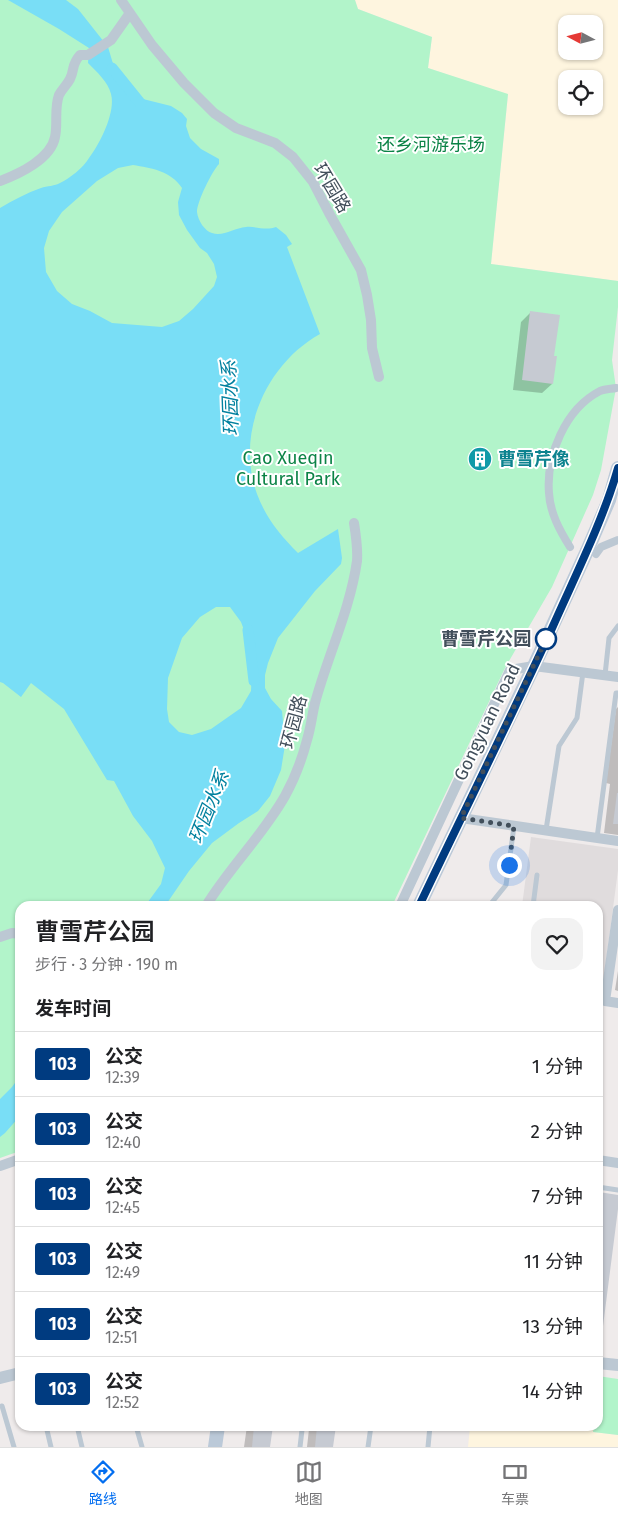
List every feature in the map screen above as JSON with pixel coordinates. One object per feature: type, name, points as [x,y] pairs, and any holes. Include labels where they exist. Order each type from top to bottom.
[{"type":"main road","name":"Gongyuan Road","points":[[421,901],[593,539],[609,500],[618,468]]},
{"type":"main road","points":[[215,1447],[217,1431]]},
{"type":"street","name":"环园路","points":[[121,0],[152,46],[184,83],[214,113],[236,128],[275,143],[293,158],[313,182],[361,270],[371,320],[372,348],[380,377]]},
{"type":"street","points":[[0,181],[28,168],[52,148],[55,138],[56,109],[59,96],[70,79],[74,62],[80,55],[88,56],[111,40],[130,13]]},
{"type":"street","points":[[570,547],[553,513],[549,494],[549,474],[553,454],[560,434],[573,414],[588,399],[602,391],[616,388]]},
{"type":"street","name":"环园路","points":[[209,901],[218,886],[284,798],[296,775],[308,740],[316,702],[350,591],[357,560],[357,539],[354,524]]},
{"type":"street","points":[[596,554],[601,548],[618,540]]},
{"type":"street","points":[[402,901],[510,670],[534,666],[618,677]]},
{"type":"street","points":[[461,818],[618,841]]},
{"type":"street","points":[[603,995],[618,910]]},
{"type":"street","points":[[0,936],[15,933]]},
{"type":"street","points":[[603,1001],[618,1003]]},
{"type":"street","points":[[0,1166],[15,1161]]},
{"type":"street","points":[[603,1161],[618,1163]]},
{"type":"street","points":[[603,1364],[618,1365]]},
{"type":"street","points":[[0,1378],[15,1374]]},
{"type":"lane","points":[[605,675],[610,638],[618,626]]},
{"type":"lane","points":[[546,831],[559,746],[577,718],[583,672]]},
{"type":"lane","points":[[597,838],[616,692],[618,693]]},
{"type":"lane","points":[[493,901],[506,885],[514,826]]},
{"type":"lane","points":[[534,901],[538,875]]},
{"type":"lane","points":[[603,1188],[618,1190]]},
{"type":"lane","points":[[2,1406],[14,1447]]},
{"type":"lane","points":[[47,1431],[51,1447]]},
{"type":"lane","points":[[78,1431],[82,1447]]},
{"type":"lane","points":[[137,1431],[142,1447]]},
{"type":"lane","points":[[300,1447],[302,1431]]},
{"type":"lane","points":[[368,1447],[370,1431]]},
{"type":"lane","points":[[428,1447],[430,1431]]},
{"type":"shaded area","points":[[355,0],[618,0],[618,281],[491,264],[508,95],[428,68],[432,37],[358,9]]},
{"type":"shaded area","points":[[531,837],[618,849],[618,870],[603,985],[603,901],[523,901]]},
{"type":"shaded area","points":[[470,1431],[594,1431],[618,1435],[618,1447],[468,1447]]},
{"type":"green space","name":"Cao Xueqin Cultural Park","points":[[0,0],[355,0],[358,9],[432,37],[428,68],[508,94],[491,264],[618,281],[618,307],[612,360],[616,388],[601,470],[593,495],[552,587],[505,668],[394,901],[15,901],[15,1153],[0,1158]]},
{"type":"green space","points":[[603,1377],[618,1379],[618,1435],[593,1432],[603,1431]]},
{"type":"water","points":[[8,0],[66,0],[78,9],[108,47],[114,67],[130,92],[143,99],[171,106],[182,113],[187,119],[186,126],[190,138],[201,149],[219,159],[219,164],[199,201],[197,212],[204,228],[216,234],[246,227],[268,229],[276,227],[286,235],[292,244],[287,247],[320,334],[301,347],[284,363],[260,403],[253,425],[250,448],[251,471],[257,494],[265,511],[279,533],[298,553],[338,529],[342,558],[341,564],[315,591],[278,638],[268,663],[265,675],[265,688],[271,699],[282,711],[285,745],[281,770],[270,796],[258,811],[212,843],[189,871],[168,901],[149,901],[161,884],[165,868],[152,841],[133,816],[114,781],[107,780],[64,709],[31,683],[21,697],[0,682],[0,208],[15,199],[41,188],[58,184],[68,178],[86,162],[98,145],[106,128],[112,101],[110,90],[102,77],[88,63],[89,48]],"holes":[[[133,165],[154,169],[172,178],[182,188],[178,202],[179,215],[187,230],[214,264],[217,277],[214,286],[179,321],[162,327],[112,323],[72,304],[57,291],[46,272],[44,248],[49,231],[62,212],[97,181],[118,168]],[[216,607],[230,607],[241,622],[250,646],[252,666],[251,691],[241,708],[211,729],[192,735],[179,732],[169,722],[167,709],[168,678],[182,638],[200,617]]]},
{"type":"water","points":[[15,1083],[15,1122],[0,1137],[0,1099]]},
{"type":"building","points":[[530,311],[560,315],[554,356],[557,356],[553,384],[522,380]]},
{"type":"building","name":"曹雪芹像","points":[[478,453],[483,453],[481,466],[477,466]]},
{"type":"building","points":[[617,793],[618,824],[613,824]]},
{"type":"building","points":[[603,1193],[618,1195],[618,1209],[603,1326]]},
{"type":"building","points":[[254,1431],[272,1431],[270,1447],[252,1447]]},
{"type":"building","points":[[317,1431],[335,1431],[333,1447],[315,1447]]},
{"type":"waterway","name":"环园水系","points":[[112,68],[141,104]]},
{"type":"waterway","name":"环园水系","points":[[248,630],[254,681]]},
{"type":"bus line","name":"103","points":[[421,901],[593,539],[609,500],[618,468]]},
{"type":"place","name":"曹雪芹像","points":[[480,459]]},
{"type":"place","name":"曹雪芹公园","points":[[546,639]]},
{"type":"route","points":[[509,865],[514,826],[461,818],[549,633],[546,639]]},
{"type":"park label","name":"还乡河游乐场","points":[[431,145]]}]
